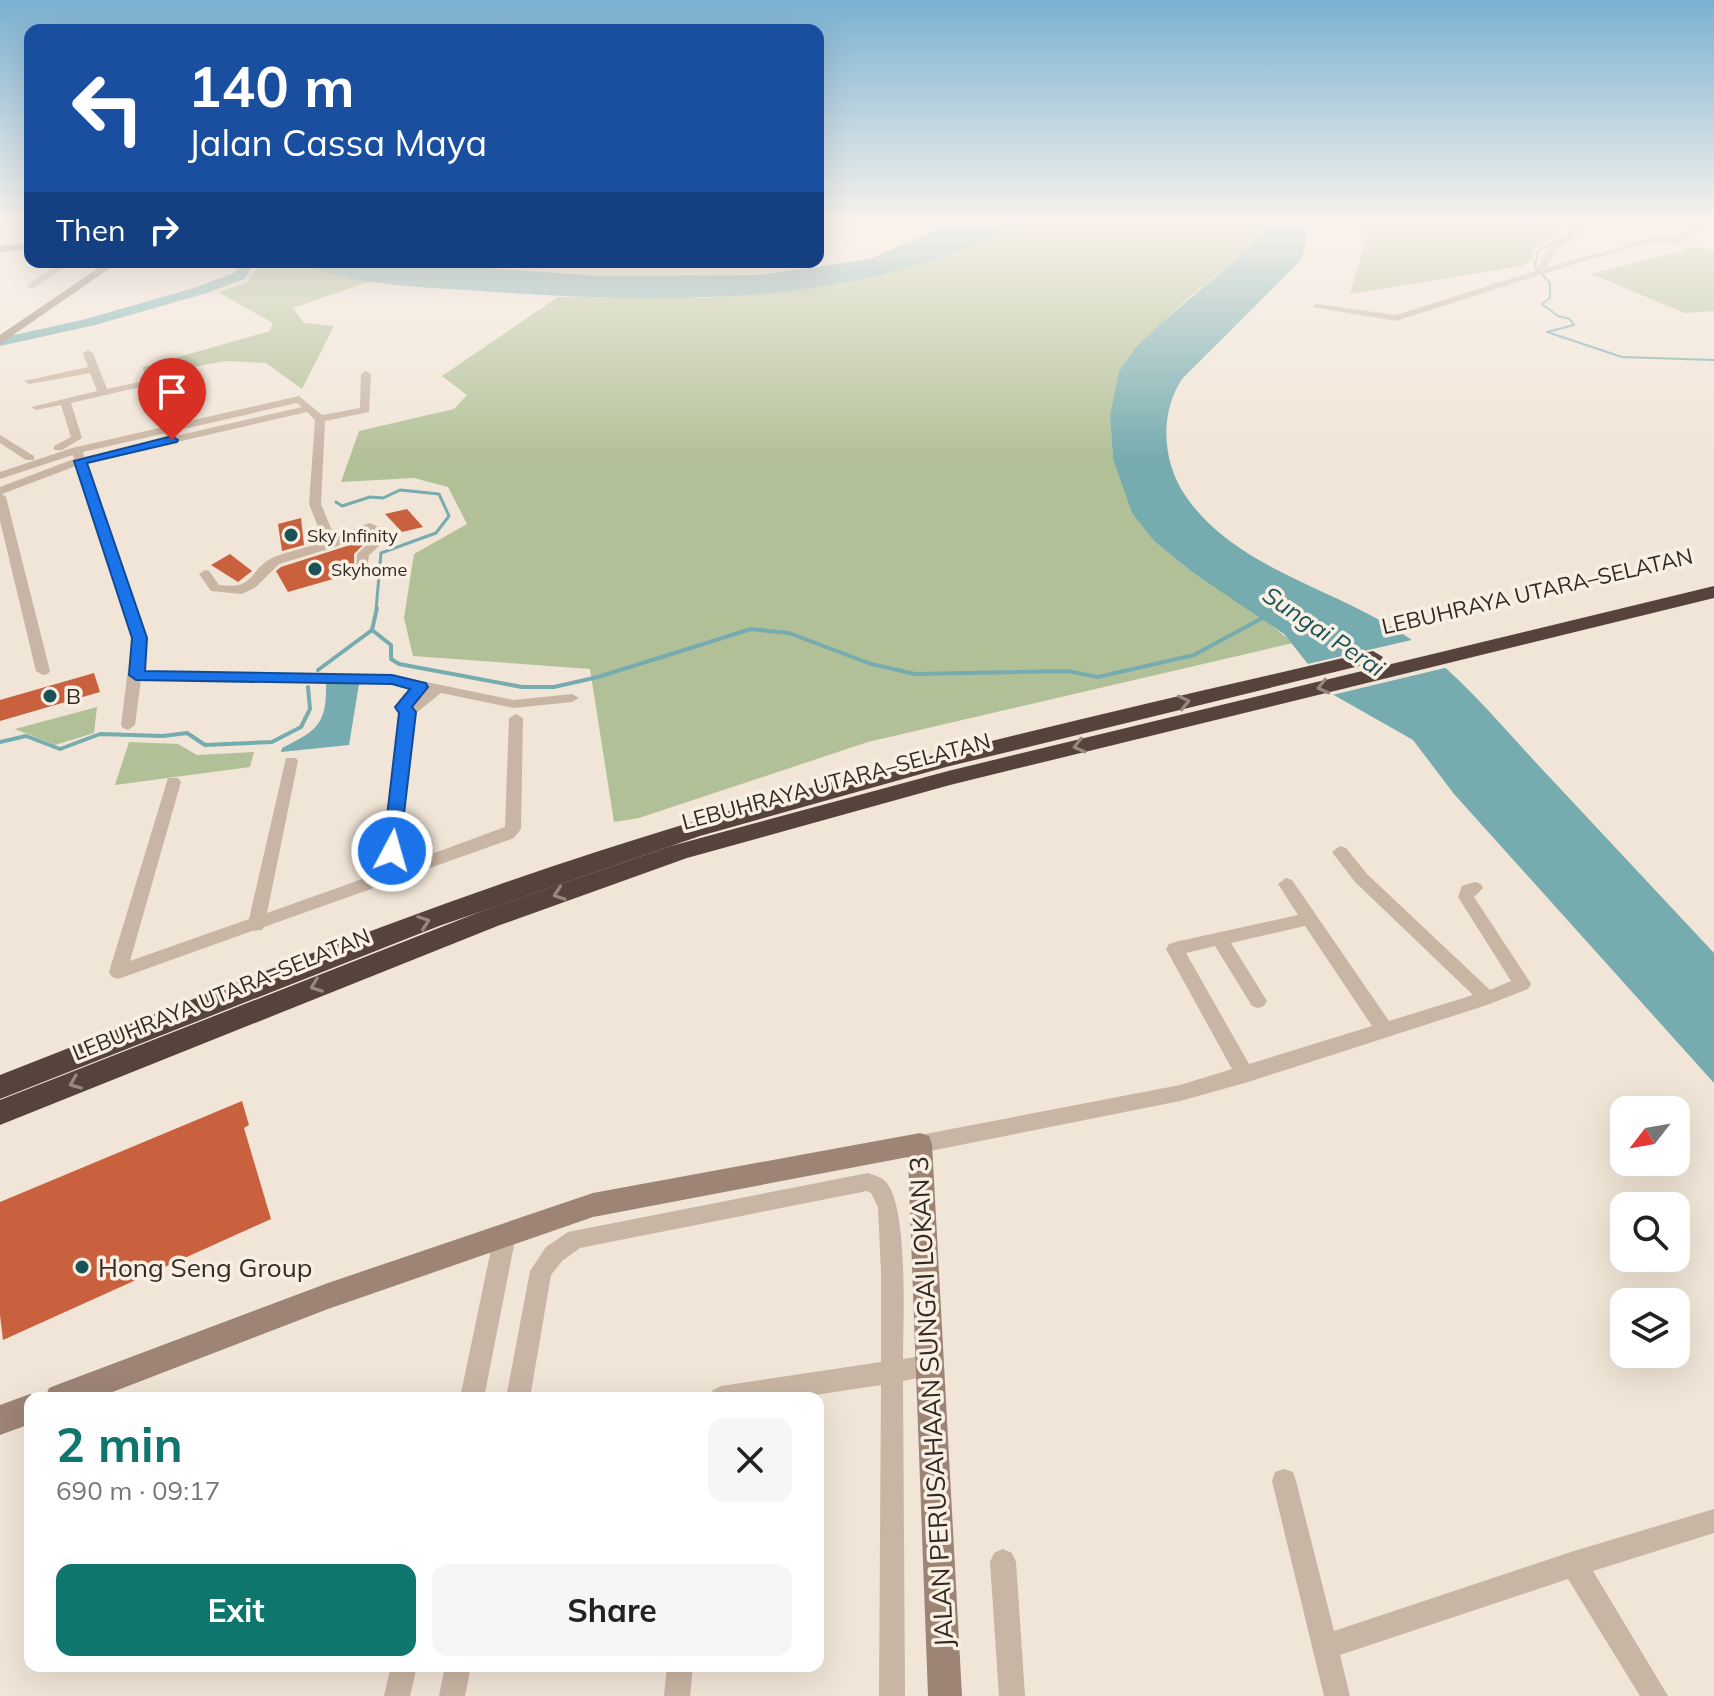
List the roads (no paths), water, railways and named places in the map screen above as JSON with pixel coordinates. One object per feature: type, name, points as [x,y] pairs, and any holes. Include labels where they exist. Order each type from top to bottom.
[{"type":"highway","name":"LEBUHRAYA UTARA–SELATAN","points":[[0,1087],[350,949],[691,830],[940,761],[1257,694],[1500,636],[1714,578]]},
{"type":"highway","name":"LEBUHRAYA UTARA–SELATAN","points":[[1500,636],[1714,592]]},
{"type":"highway","name":"LEBUHRAYA UTARA–SELATAN","points":[[0,1113],[491,918],[680,852],[1257,694]]},
{"type":"main road","points":[[3,334],[50,301]]},
{"type":"main road","points":[[3,334],[54,301]]},
{"type":"main road","name":"JALAN PERUSAHAAN SUNGAI LOKAN 3","points":[[75,1392],[328,1296],[593,1205],[920,1144],[945,1696]]},
{"type":"main road","points":[[0,1420],[24,1411]]},
{"type":"street","points":[[1316,307],[1396,318],[1449,301]]},
{"type":"street","points":[[88,353],[103,393]]},
{"type":"street","points":[[29,381],[94,369]]},
{"type":"street","points":[[36,407],[191,374]]},
{"type":"street","points":[[320,419],[365,410],[366,374]]},
{"type":"street","points":[[305,406],[311,391]]},
{"type":"street","points":[[65,401],[77,438],[76,452],[139,638],[128,725]]},
{"type":"street","points":[[305,406],[320,419]]},
{"type":"street","points":[[0,469],[30,458],[76,452],[305,406]]},
{"type":"street","points":[[320,419],[315,504],[331,544]]},
{"type":"street","points":[[0,438],[30,458]]},
{"type":"street","points":[[0,479],[76,452]]},
{"type":"street","points":[[43,671],[0,494],[76,452]]},
{"type":"street","points":[[205,574],[215,588],[238,591],[252,584],[275,561],[331,544],[369,527],[384,531],[382,537],[363,554],[362,572]]},
{"type":"street","points":[[136,675],[392,679],[514,704],[572,698]]},
{"type":"street","points":[[408,712],[403,707],[420,687]]},
{"type":"street","points":[[390,877],[408,712],[437,690]]},
{"type":"street","points":[[173,782],[118,972],[256,926],[508,834],[513,829],[516,718]]},
{"type":"street","points":[[256,926],[291,761]]},
{"type":"street","points":[[1340,852],[1361,878],[1487,998]]},
{"type":"street","points":[[1286,884],[1384,1029]]},
{"type":"street","points":[[920,1144],[1180,1093],[1487,998],[1522,984],[1466,897],[1468,890],[1475,888]]},
{"type":"street","points":[[1245,1075],[1175,949],[1309,919]]},
{"type":"street","points":[[1219,938],[1258,1001]]},
{"type":"street","points":[[519,1392],[541,1271],[554,1254],[575,1239],[868,1182],[878,1187],[888,1207],[894,1371],[892,1696]]},
{"type":"street","points":[[473,1392],[505,1235]]},
{"type":"street","points":[[759,1392],[928,1366]]},
{"type":"street","points":[[1284,1481],[1337,1696]]},
{"type":"street","points":[[1326,1647],[1714,1521]]},
{"type":"street","points":[[1003,1562],[1012,1696]]},
{"type":"street","points":[[1574,1564],[1655,1696]]},
{"type":"street","points":[[397,1696],[403,1672]]},
{"type":"street","points":[[452,1696],[457,1672]]},
{"type":"street","points":[[677,1696],[679,1672]]},
{"type":"water","name":"Sungai Perai","points":[[1187,301],[1260,301],[1182,379],[1175,393],[1166,439],[1172,470],[1179,485],[1209,524],[1235,545],[1264,563],[1388,625],[1433,657],[1481,702],[1714,953],[1714,1083],[1454,794],[1413,740],[1332,694],[1284,634],[1192,572],[1154,541],[1132,513],[1113,459],[1110,416],[1119,372],[1136,347]]},
{"type":"water","points":[[326,684],[359,684],[349,745],[281,752],[282,748],[317,725],[324,709]]},
{"type":"waterway","points":[[0,342],[90,322],[159,301]]},
{"type":"waterway","points":[[1546,301],[1542,304],[1558,316],[1570,319],[1574,325],[1547,332],[1622,357],[1714,360]]},
{"type":"waterway","points":[[336,502],[342,506],[370,497],[383,498],[400,490],[439,494],[449,516],[436,533],[381,553],[376,610]]},
{"type":"waterway","points":[[372,630],[377,608]]},
{"type":"waterway","name":"Sungai Perai","points":[[372,630],[391,645],[391,659],[399,664],[522,687],[554,687],[598,677],[751,629],[789,633],[871,664],[915,674],[1067,671],[1098,677],[1194,655],[1266,616]]},
{"type":"waterway","points":[[318,670],[372,630]]},
{"type":"waterway","points":[[0,742],[26,736],[60,749],[100,734],[163,736],[187,733],[205,745],[272,742],[301,727],[310,709],[308,687]]},
{"type":"place","name":"Sky Infinity","points":[[291,535]]},
{"type":"place","name":"Skyhome","points":[[315,569]]},
{"type":"place","name":"B","points":[[50,696]]},
{"type":"place","name":"Hong Seng Group","points":[[82,1267]]}]
